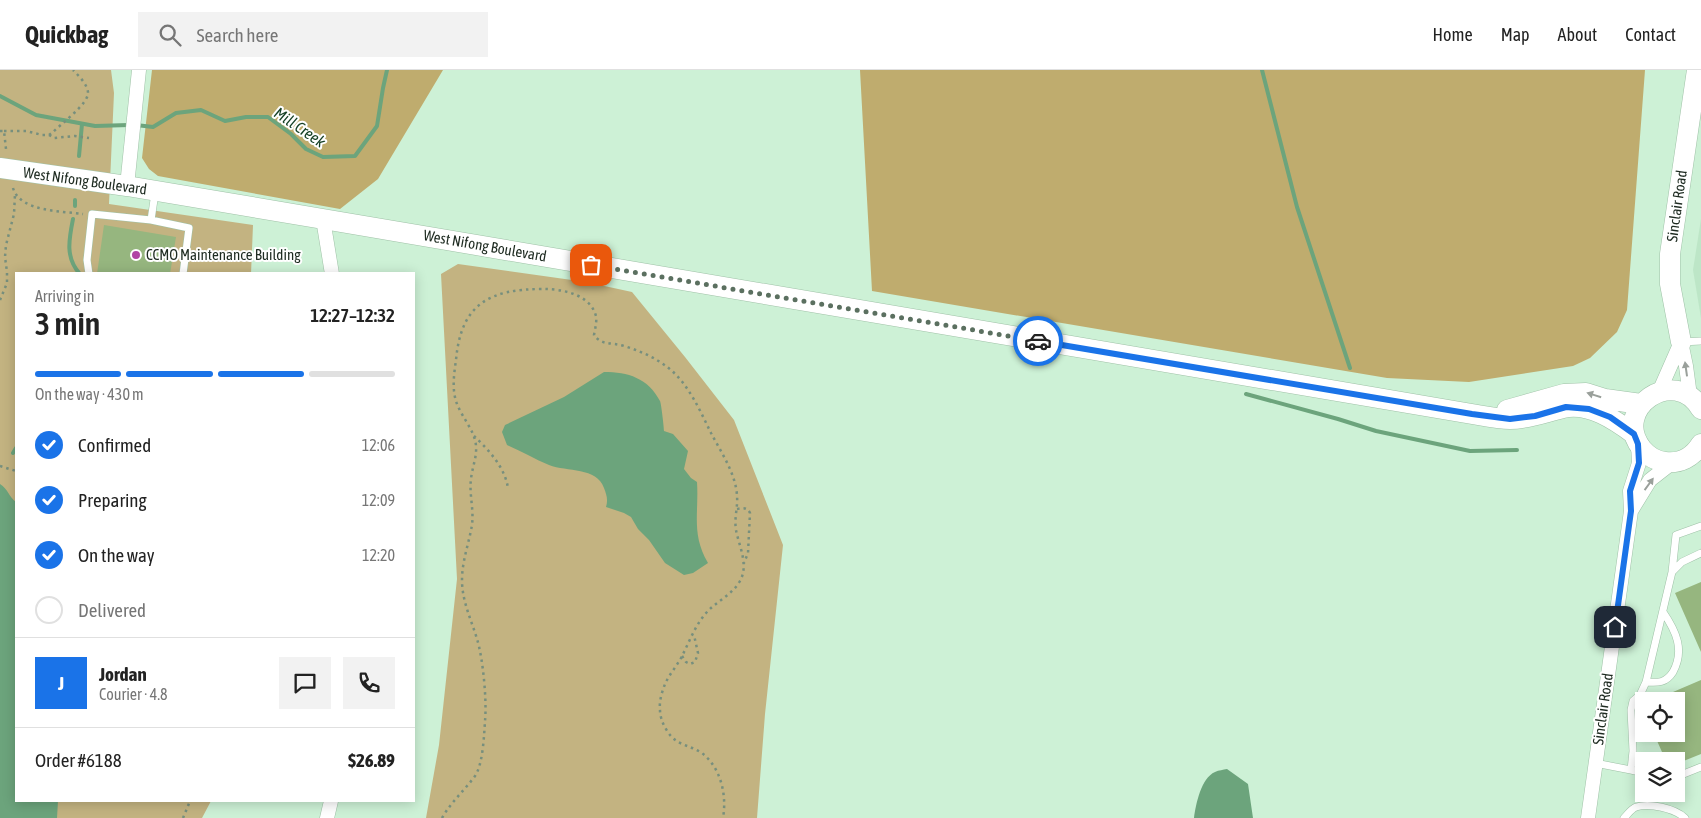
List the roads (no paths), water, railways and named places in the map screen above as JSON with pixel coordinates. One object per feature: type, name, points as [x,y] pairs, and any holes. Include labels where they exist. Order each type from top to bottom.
[{"type":"main road","name":"Sinclair Road","points":[[1681,342],[1670,284],[1670,254],[1694,119],[1697,70]]},
{"type":"main road","name":"West Nifong Boulevard","points":[[3,159],[126,186],[1472,414],[1510,419],[1535,416],[1566,407],[1589,409],[1610,417],[1636,439],[1645,453],[1654,459],[1664,462],[1686,460]]},
{"type":"main road","points":[[1636,439],[1634,423],[1636,412],[1649,397],[1669,390],[1680,392],[1695,403]]},
{"type":"main road","name":"West Nifong Boulevard","points":[[1472,414],[1513,409],[1541,399],[1564,394],[1586,393],[1606,399],[1642,404]]},
{"type":"main road","points":[[1686,460],[1694,454],[1701,444]]},
{"type":"street","points":[[126,186],[139,70]]},
{"type":"street","points":[[323,219],[332,272]]},
{"type":"street","points":[[1659,392],[1681,342]]},
{"type":"street","name":"Sinclair Road","points":[[1681,342],[1695,403]]},
{"type":"street","name":"Sinclair Road","points":[[1588,818],[1631,511],[1630,491],[1639,463],[1636,439]]},
{"type":"street","name":"Sinclair Road","points":[[1631,511],[1650,480],[1686,460]]},
{"type":"street","points":[[326,818],[332,802]]},
{"type":"lane","points":[[151,220],[156,191]]},
{"type":"lane","points":[[88,272],[87,260],[92,214],[151,220],[189,228],[183,272]]},
{"type":"lane","points":[[1681,342],[1701,341]]},
{"type":"lane","points":[[1631,770],[1633,751],[1631,710],[1633,701],[1640,694],[1646,682],[1672,572],[1676,535],[1701,526]]},
{"type":"lane","points":[[1672,572],[1682,562],[1701,553]]},
{"type":"lane","points":[[1646,682],[1665,682],[1670,678],[1677,665],[1679,644],[1675,632],[1663,612]]},
{"type":"lane","points":[[1595,763],[1635,771]]},
{"type":"lane","points":[[1685,773],[1701,767]]},
{"type":"lane","points":[[1624,818],[1634,808],[1647,806],[1661,807],[1680,814],[1685,818]]},
{"type":"waterway","name":"Mill Creek","points":[[136,125],[153,127],[176,113],[201,110],[225,121],[246,117],[268,117],[291,134],[306,149],[323,157],[355,156],[377,126],[387,70]]},
{"type":"waterway","points":[[1262,70],[1297,207],[1350,368]]},
{"type":"waterway","name":"Mill Creek","points":[[0,96],[36,115],[95,126],[129,125]]},
{"type":"waterway","points":[[79,156],[82,124]]},
{"type":"waterway","points":[[75,200],[75,206]]},
{"type":"waterway","points":[[73,219],[69,248],[72,261],[78,272]]},
{"type":"waterway","points":[[1246,394],[1376,431],[1470,451],[1517,450]]},
{"type":"place","name":"CCMO Maintenance Building","points":[[136,255]]}]
